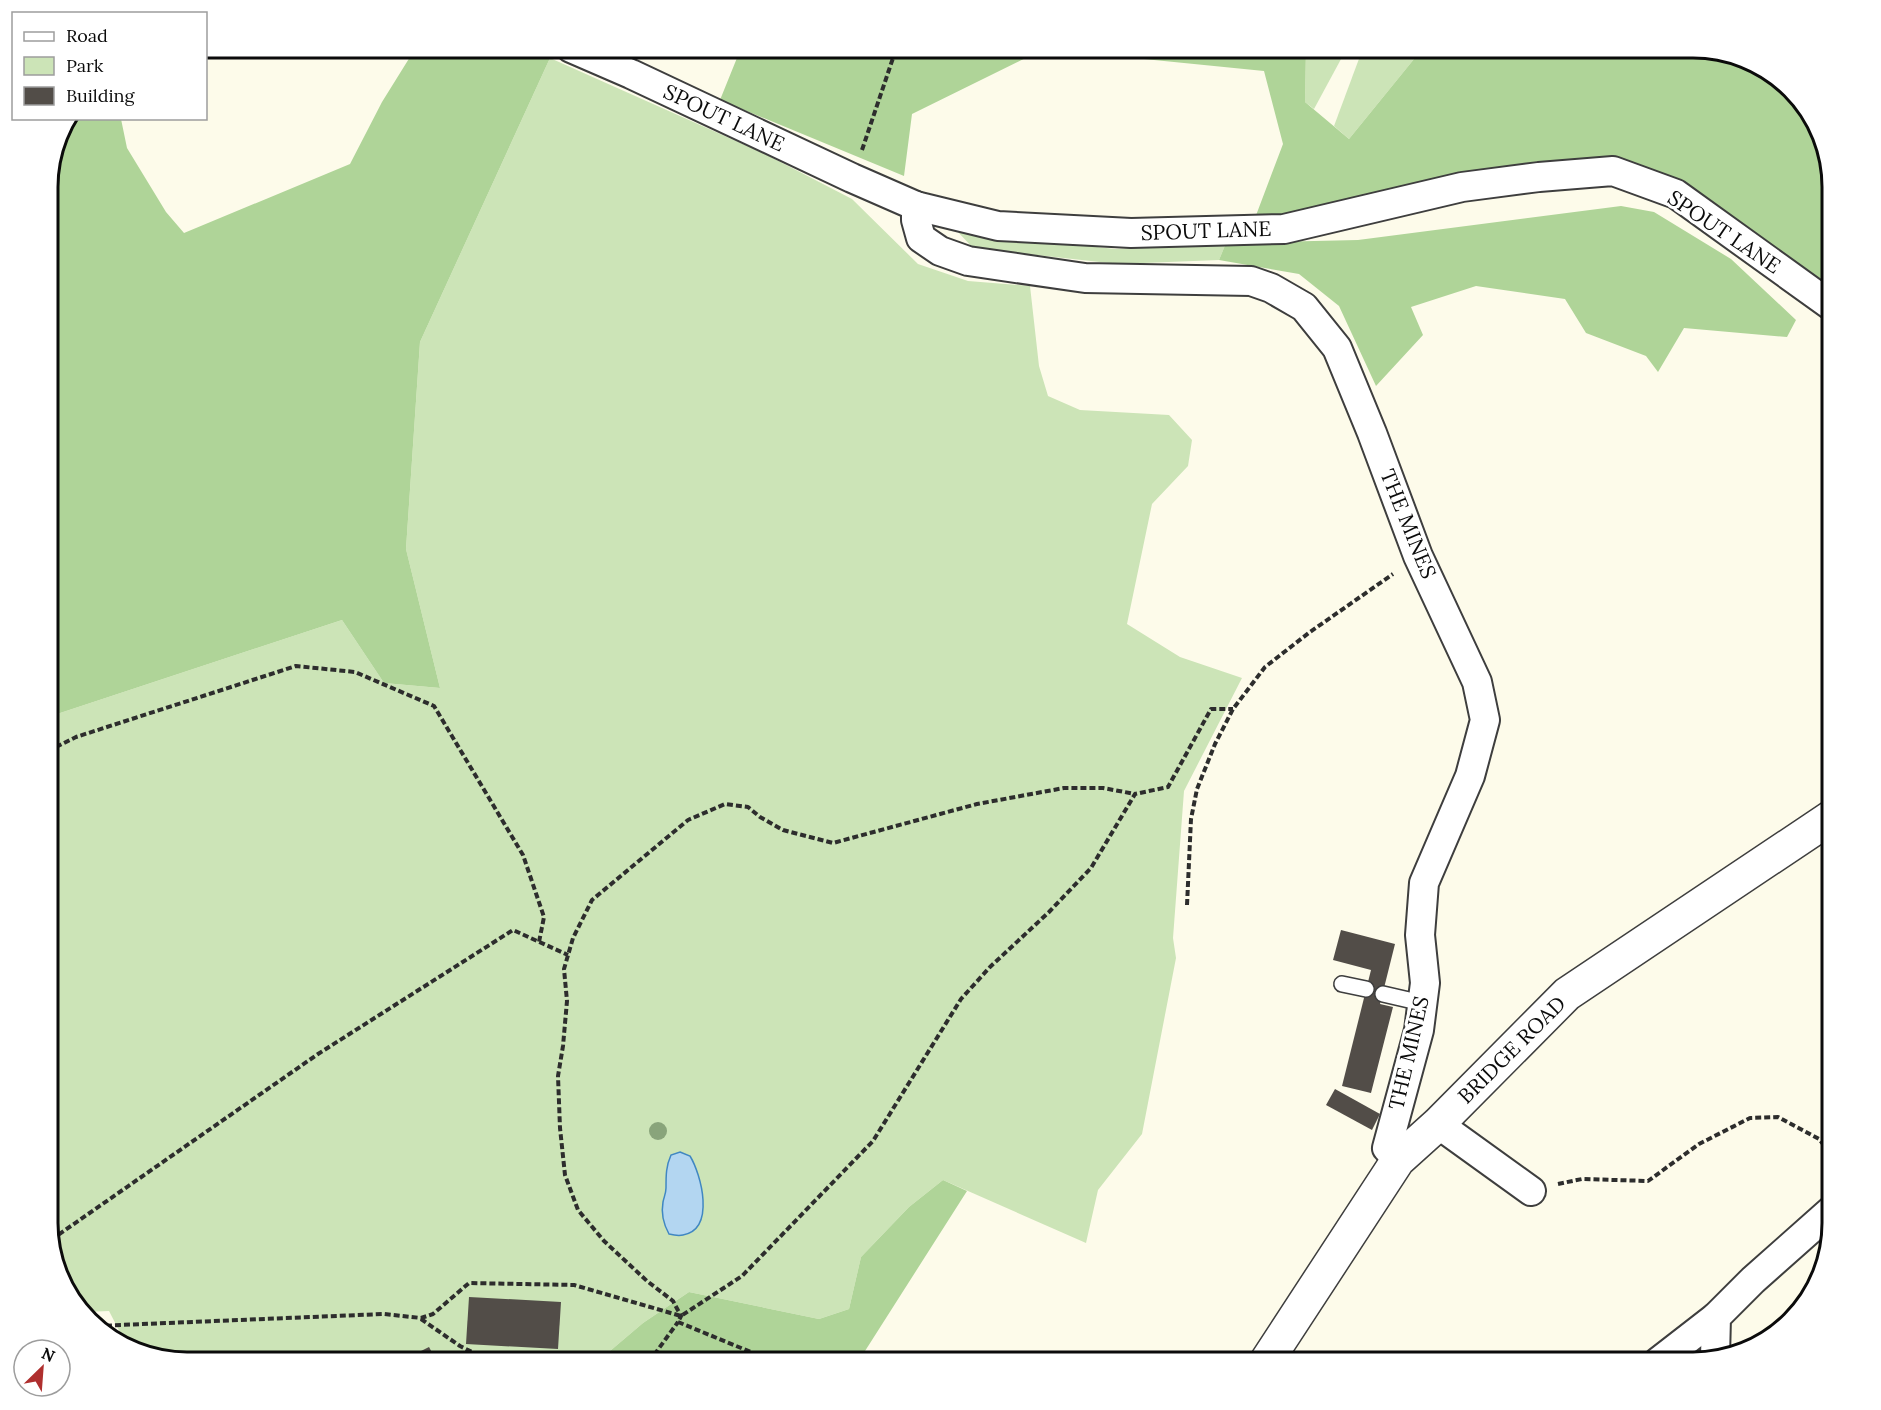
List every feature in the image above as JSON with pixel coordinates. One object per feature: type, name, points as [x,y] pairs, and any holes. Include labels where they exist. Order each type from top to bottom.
[{"type":"street","name":"SPOUT LANE","points":[[596,59],[916,206],[998,226],[1131,233],[1284,229],[1462,187],[1539,177],[1613,171],[1676,194],[1822,299]]},
{"type":"street","name":"THE MINES","points":[[916,206],[916,220],[921,238],[940,251],[968,261],[1085,278],[1251,281],[1272,288],[1304,307],[1337,348],[1418,556],[1477,682],[1485,720],[1470,776],[1424,883],[1420,934],[1425,983],[1419,1030],[1387,1148],[1398,1160]]},
{"type":"street","name":"BRIDGE ROAD","points":[[1273,1352],[1398,1160],[1438,1124],[1566,994],[1822,823]]},
{"type":"street","points":[[1438,1124],[1531,1191]]},
{"type":"street","points":[[1671,1352],[1716,1317],[1753,1280],[1822,1219]]},
{"type":"street","points":[[1715,1349],[1716,1317]]},
{"type":"lane","points":[[1342,984],[1366,989]]},
{"type":"lane","points":[[1383,994],[1422,1003]]},
{"type":"path","points":[[852,178],[893,59]]},
{"type":"path","points":[[1187,905],[1191,819],[1197,789],[1215,744],[1233,709],[1265,667],[1310,632],[1418,556]]},
{"type":"path","points":[[59,746],[76,737],[296,666],[355,672],[434,706],[523,855],[544,917],[539,942]]},
{"type":"path","points":[[681,1316],[673,1301],[647,1281],[604,1241],[578,1210],[565,1175],[558,1076],[567,1001],[564,969],[573,938],[592,900],[688,820],[725,804],[748,807],[783,830],[833,843],[977,804],[1064,788],[1103,788],[1136,794],[1168,787],[1211,709],[1233,709]]},
{"type":"path","points":[[656,1352],[681,1316],[742,1276],[873,1141],[961,999],[990,967],[1049,912],[1091,868],[1136,794]]},
{"type":"path","points":[[59,1234],[318,1054],[513,930],[568,955]]},
{"type":"path","points":[[1531,1191],[1582,1179],[1648,1181],[1699,1143],[1750,1118],[1778,1117],[1819,1139],[1822,1143]]},
{"type":"path","points":[[110,1325],[384,1314],[421,1318],[433,1314],[470,1283],[574,1284],[681,1316]]},
{"type":"path","points":[[421,1318],[472,1352]]},
{"type":"path","points":[[678,1322],[751,1352]]},
{"type":"green space","points":[[1025,58],[912,114],[904,176],[720,100],[737,59]]},
{"type":"green space","points":[[1138,58],[1306,58],[1305,102],[1349,139],[1415,58],[1693,58],[1735,65],[1765,80],[1785,96],[1801,116],[1816,146],[1822,188],[1822,297],[1613,171],[1311,216],[1255,218],[1283,144],[1264,71]]},
{"type":"green space","points":[[1306,58],[1341,58],[1314,109],[1305,102]]},
{"type":"green space","points":[[1359,58],[1415,58],[1349,139],[1334,126]]},
{"type":"green space","points":[[409,59],[550,59],[420,342],[406,549],[440,688],[384,683],[342,620],[59,713],[59,179],[65,146],[72,131],[78,120],[121,120],[127,148],[166,212],[184,233],[350,164],[382,102]]},
{"type":"green space","points":[[550,59],[552,59],[765,154],[852,199],[918,264],[968,281],[1030,286],[1039,366],[1048,396],[1080,410],[1169,415],[1192,440],[1188,466],[1152,504],[1127,624],[1180,657],[1242,678],[1184,791],[1173,938],[1176,958],[1142,1134],[1098,1190],[1086,1243],[943,1180],[909,1207],[861,1257],[849,1309],[819,1319],[689,1292],[643,1323],[609,1352],[188,1352],[146,1345],[131,1338],[120,1332],[109,1311],[94,1312],[85,1301],[68,1272],[59,1231],[59,713],[342,620],[384,683],[440,688],[406,549],[420,342]]},
{"type":"green space","points":[[1621,206],[1654,212],[1731,259],[1796,320],[1787,337],[1684,328],[1658,372],[1646,356],[1586,333],[1565,299],[1476,286],[1411,307],[1423,335],[1376,386],[1339,306],[1299,274],[1219,260],[1226,243],[1358,240]]},
{"type":"green space","points":[[957,231],[1115,249],[1226,243],[1219,260],[1118,264],[973,248]]},
{"type":"green space","points":[[943,1180],[967,1191],[864,1352],[609,1352],[643,1323],[689,1292],[819,1319],[849,1309],[861,1257],[909,1207]]},
{"type":"water","points":[[680,1152],[690,1156],[694,1164],[703,1200],[700,1223],[693,1231],[683,1235],[669,1234],[663,1219],[662,1206],[666,1192],[669,1159],[671,1155]]},
{"type":"building","points":[[1341,930],[1395,944],[1380,1004],[1393,1007],[1371,1093],[1342,1086],[1371,970],[1333,960]]},
{"type":"building","points":[[1335,1089],[1380,1114],[1372,1130],[1326,1105]]},
{"type":"building","points":[[469,1297],[561,1302],[558,1349],[466,1344]]},
{"type":"building","points":[[429,1347],[432,1352],[419,1352]]}]
